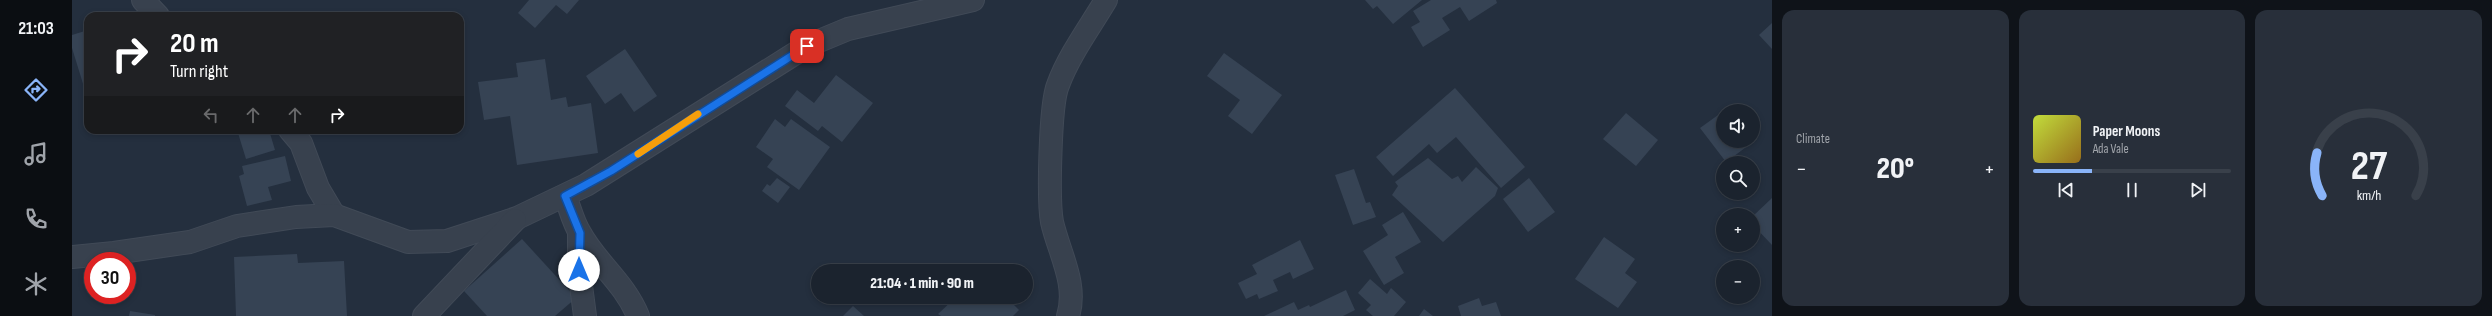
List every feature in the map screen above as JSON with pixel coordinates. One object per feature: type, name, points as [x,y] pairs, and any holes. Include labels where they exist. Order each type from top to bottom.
[{"type":"street","points":[[143,0],[154,12]]},
{"type":"street","points":[[72,256],[114,253],[190,242],[238,226],[296,217],[334,215],[408,242],[447,241],[517,218],[565,196],[611,171],[807,46],[848,29],[973,0]]},
{"type":"street","points":[[1068,316],[1071,306],[1071,285],[1052,221],[1050,183],[1057,86],[1106,0]]},
{"type":"street","points":[[293,134],[301,143],[318,188],[334,215]]},
{"type":"street","points":[[565,196],[580,233],[599,261],[619,282],[638,316]]},
{"type":"street","points":[[424,316],[517,218]]},
{"type":"street","points":[[580,233],[579,270],[585,316]]},
{"type":"building","points":[[529,0],[579,0],[567,14],[556,5],[535,28],[518,13]]},
{"type":"building","points":[[1365,0],[1422,0],[1393,24],[1377,6],[1373,9]]},
{"type":"building","points":[[1431,0],[1496,0],[1497,3],[1469,21],[1460,7],[1442,18],[1450,30],[1423,47],[1411,27],[1420,22],[1413,11]]},
{"type":"building","points":[[1772,23],[1772,49],[1759,35]]},
{"type":"building","points":[[84,31],[84,87],[72,48],[72,35]]},
{"type":"building","points":[[625,49],[657,96],[634,112],[621,93],[605,104],[586,76]]},
{"type":"building","points":[[1224,53],[1282,95],[1252,134],[1228,116],[1240,100],[1207,76]]},
{"type":"building","points":[[545,59],[551,100],[566,97],[568,107],[591,103],[598,153],[517,165],[510,116],[484,120],[478,82],[518,77],[516,63]]},
{"type":"building","points":[[836,75],[873,103],[842,142],[822,126],[818,131],[785,106],[797,90],[814,103]]},
{"type":"building","points":[[1455,88],[1525,167],[1501,188],[1456,137],[1437,153],[1429,144],[1393,176],[1376,157]]},
{"type":"building","points":[[1626,113],[1658,140],[1636,166],[1603,139]]},
{"type":"building","points":[[1716,116],[1716,148],[1745,148],[1734,156],[1721,156],[1700,128]]},
{"type":"building","points":[[775,119],[785,127],[791,119],[830,147],[799,190],[767,167],[773,159],[756,147]]},
{"type":"building","points":[[238,134],[270,134],[275,150],[246,159]]},
{"type":"building","points":[[285,156],[291,181],[268,187],[272,200],[247,206],[239,176],[244,174],[242,166]]},
{"type":"building","points":[[1428,158],[1452,179],[1458,176],[1462,182],[1476,167],[1498,188],[1495,196],[1443,242],[1392,195],[1398,186],[1395,182]]},
{"type":"building","points":[[1354,169],[1366,203],[1370,202],[1376,217],[1353,225],[1335,175]]},
{"type":"building","points":[[777,178],[790,187],[778,203],[762,191],[767,184],[770,186]]},
{"type":"building","points":[[1529,178],[1555,212],[1528,232],[1503,199]]},
{"type":"building","points":[[1772,198],[1772,245],[1760,232],[1760,209]]},
{"type":"building","points":[[1403,212],[1421,242],[1395,257],[1404,273],[1384,285],[1363,251],[1388,235],[1382,225]]},
{"type":"building","points":[[1604,237],[1635,259],[1625,273],[1637,282],[1618,308],[1575,279]]},
{"type":"building","points":[[522,239],[576,298],[555,316],[487,316],[464,291]]},
{"type":"building","points":[[1300,240],[1314,269],[1293,279],[1290,272],[1273,280],[1278,291],[1259,299],[1257,294],[1246,299],[1238,283],[1257,274],[1252,265]]},
{"type":"building","points":[[297,254],[298,263],[344,261],[347,316],[236,316],[234,257]]},
{"type":"building","points":[[1370,279],[1387,294],[1391,288],[1406,302],[1394,316],[1373,316],[1366,310],[1371,305],[1358,293]]},
{"type":"building","points":[[1346,290],[1355,310],[1343,316],[1264,316],[1294,302],[1298,310],[1309,305],[1310,307]]},
{"type":"building","points":[[1479,298],[1482,306],[1496,302],[1501,316],[1461,316],[1458,306]]},
{"type":"building","points":[[949,304],[1013,304],[1019,310],[1013,316],[941,316],[938,314]]},
{"type":"building","points":[[853,306],[864,316],[843,316]]},
{"type":"building","points":[[1424,309],[1433,316],[1419,316]]},
{"type":"building","points":[[130,311],[155,315],[155,316],[129,316]]},
{"type":"slow traffic","points":[[638,154],[698,114]]},
{"type":"route","points":[[579,270],[580,233],[565,196],[611,171],[807,46]]}]
